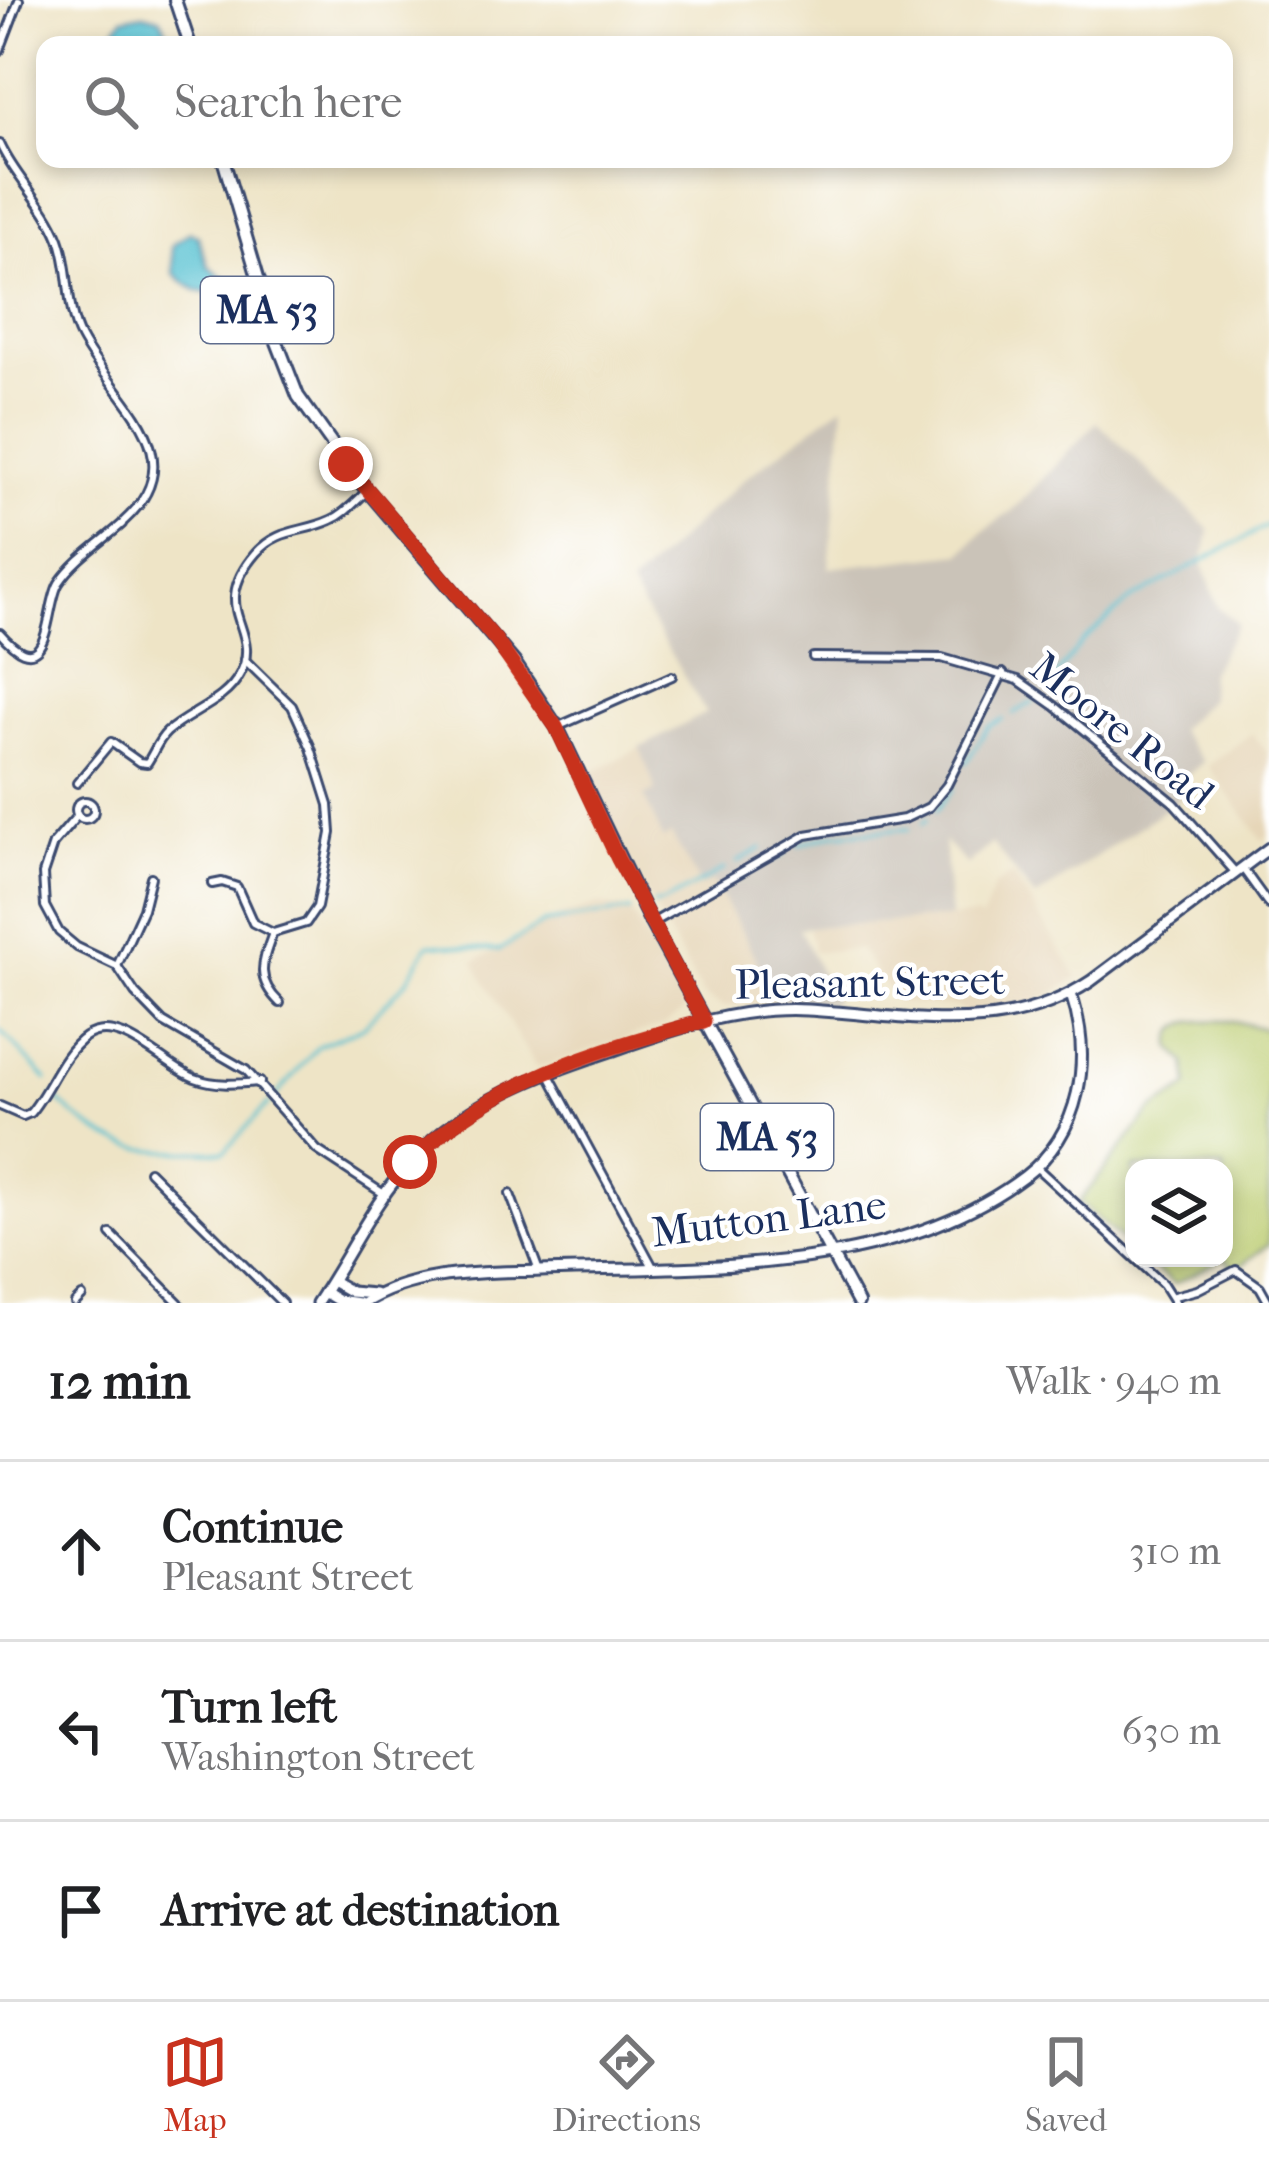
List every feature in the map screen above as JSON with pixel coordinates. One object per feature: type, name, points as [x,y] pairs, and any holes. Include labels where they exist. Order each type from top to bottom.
[{"type":"main road","points":[[175,0],[187,36]]},
{"type":"main road","name":"MA 53","points":[[226,168],[283,361],[298,396],[334,450],[495,639],[556,727],[651,923],[858,1303]]},
{"type":"main road","name":"Pleasant Street","points":[[317,1303],[384,1194],[410,1162],[463,1115],[547,1072],[704,1021],[785,1009],[954,1021],[997,1019],[1071,994],[1269,848]]},
{"type":"main road","name":"Mutton Lane","points":[[324,1292],[337,1300],[361,1303],[452,1275],[653,1267],[830,1253],[937,1227],[978,1208],[1036,1167],[1064,1132],[1078,1092],[1079,1023],[1071,994]]},
{"type":"main road","points":[[332,1281],[356,1293],[382,1298]]},
{"type":"street","points":[[0,50],[19,0]]},
{"type":"street","points":[[0,633],[17,649],[38,647],[50,628],[59,583],[123,523],[143,501],[152,482],[151,443],[78,334],[58,235],[1,150]]},
{"type":"street","points":[[77,783],[111,742],[147,763],[166,733],[234,684],[245,660],[246,641],[233,598],[236,583],[251,560],[280,533],[330,520],[368,491]]},
{"type":"street","name":"Moore Road","points":[[813,657],[942,658],[1003,674],[1041,694],[1174,803],[1269,904]]},
{"type":"street","points":[[212,884],[237,887],[253,923],[273,933],[306,922],[317,907],[331,833],[329,806],[292,706],[245,660]]},
{"type":"street","points":[[651,923],[806,835],[904,820],[929,807],[947,785],[1003,674]]},
{"type":"street","points":[[556,727],[673,676]]},
{"type":"street","points":[[77,816],[49,851],[43,874],[48,916],[63,937],[117,966],[163,1022],[260,1082],[317,1150],[384,1194]]},
{"type":"street","points":[[117,966],[143,909],[151,877]]},
{"type":"street","points":[[273,933],[261,973],[263,985],[280,1003]]},
{"type":"street","points":[[0,1106],[22,1116],[30,1113],[75,1047],[100,1032],[126,1037],[200,1080],[260,1082]]},
{"type":"street","points":[[547,1072],[653,1267]]},
{"type":"street","points":[[1036,1167],[1175,1299],[1232,1270],[1260,1288],[1269,1303]]},
{"type":"street","points":[[149,1171],[282,1303]]},
{"type":"street","points":[[510,1194],[538,1271]]},
{"type":"street","points":[[111,1234],[179,1303]]},
{"type":"street","points":[[1260,1288],[1269,1280]]},
{"type":"shaded area","points":[[844,404],[829,568],[962,553],[1011,512],[1097,422],[1210,530],[1202,562],[1218,607],[1238,624],[1210,672],[1209,699],[1178,730],[1203,762],[1176,785],[1179,800],[1035,898],[992,843],[967,865],[944,841],[950,918],[799,928],[835,1003],[776,1002],[712,881],[701,886],[671,834],[663,839],[644,796],[656,790],[640,748],[706,713],[630,586],[743,480]]},
{"type":"shaded area","points":[[1252,733],[1269,756],[1269,835],[1262,840],[1208,766]]},
{"type":"shaded area","points":[[640,748],[656,791],[645,796],[663,839],[670,834],[711,880],[776,1002],[724,1007],[703,995],[617,841],[589,774]]},
{"type":"shaded area","points":[[1013,874],[1078,978],[1040,1001],[980,1014],[898,1002],[859,949],[814,952],[808,928],[978,916],[981,921],[994,886]]},
{"type":"shaded area","points":[[600,905],[630,910],[684,1006],[683,1012],[664,1025],[536,1068],[474,962],[564,915]]},
{"type":"green space","points":[[1234,1021],[1269,1030],[1269,1244],[1238,1268],[1231,1267],[1233,1159],[1125,1159],[1125,1243],[1079,1202],[1151,1111],[1189,1086],[1186,1063],[1172,1048],[1177,1029],[1193,1022]]},
{"type":"green space","points":[[1152,1267],[1207,1267],[1174,1284]]},
{"type":"water","points":[[143,14],[160,18],[169,36],[110,36],[123,18]]},
{"type":"water","points":[[190,232],[198,236],[208,266],[226,280],[226,290],[197,290],[174,273],[172,246]]},
{"type":"waterway","points":[[1046,689],[1082,642],[1130,600],[1269,525]]},
{"type":"waterway","points":[[1013,714],[1033,702]]},
{"type":"waterway","points":[[966,763],[988,727],[1003,719]]},
{"type":"waterway","points":[[936,811],[953,789]]},
{"type":"waterway","points":[[922,824],[927,820]]},
{"type":"waterway","points":[[799,845],[835,834],[909,829]]},
{"type":"waterway","points":[[737,862],[762,848]]},
{"type":"waterway","points":[[778,858],[785,853]]},
{"type":"waterway","points":[[653,905],[725,869]]},
{"type":"waterway","points":[[276,1096],[318,1046],[363,1027],[407,981],[429,944],[499,950],[544,923],[630,911]]},
{"type":"waterway","points":[[0,1030],[47,1080]]},
{"type":"waterway","points":[[53,1096],[113,1140],[171,1151],[224,1152],[269,1103]]},
{"type":"route","points":[[346,464],[514,662],[556,727],[618,859],[704,1021],[532,1077],[463,1115],[410,1162]]}]
